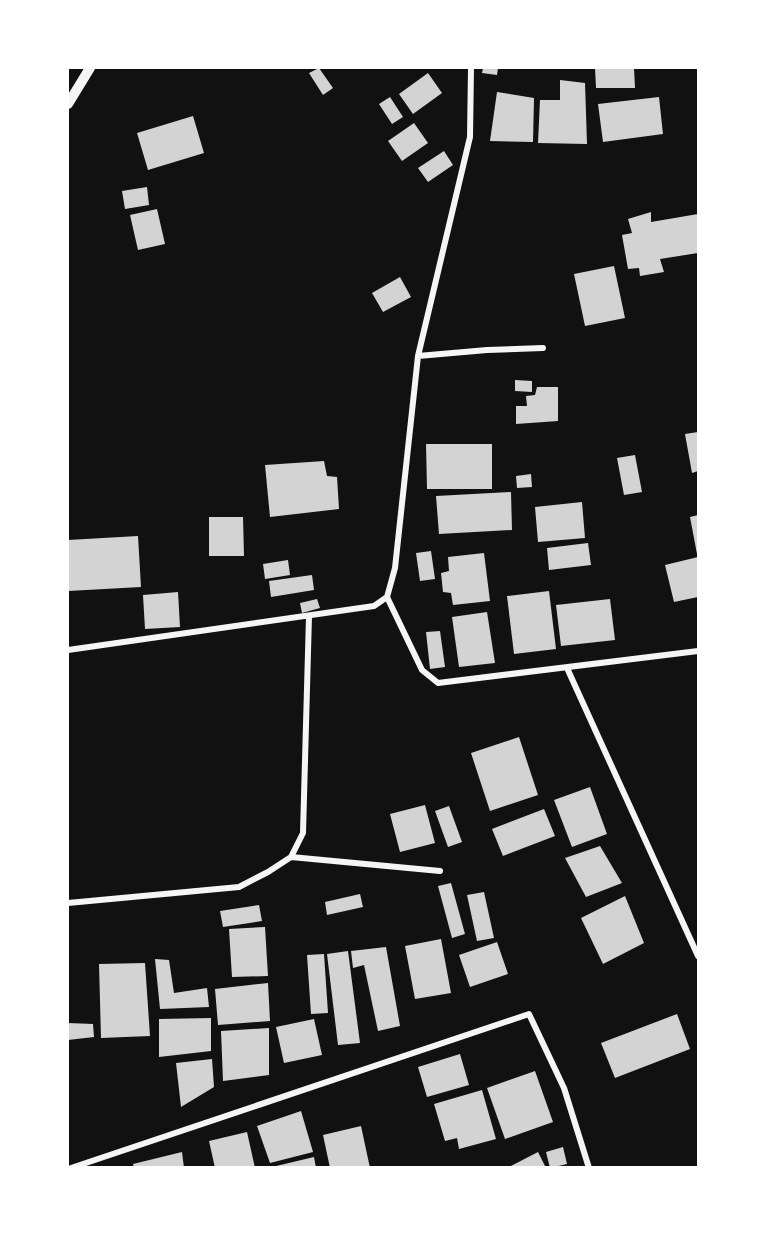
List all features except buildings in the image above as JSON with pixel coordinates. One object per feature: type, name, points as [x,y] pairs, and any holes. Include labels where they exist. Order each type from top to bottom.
[{"type":"street","points":[[68,104],[90,68]]},
{"type":"street","points":[[68,650],[374,606],[387,597],[395,568],[418,356],[470,137],[471,68]]},
{"type":"street","points":[[418,356],[543,348]]},
{"type":"street","points":[[387,597],[422,670],[438,683],[699,651]]},
{"type":"street","points":[[68,903],[239,887],[291,857],[303,833],[309,616]]},
{"type":"street","points":[[567,668],[699,956]]},
{"type":"street","points":[[291,857],[440,871]]},
{"type":"street","points":[[71,1167],[529,1014],[564,1088],[589,1167]]}]
